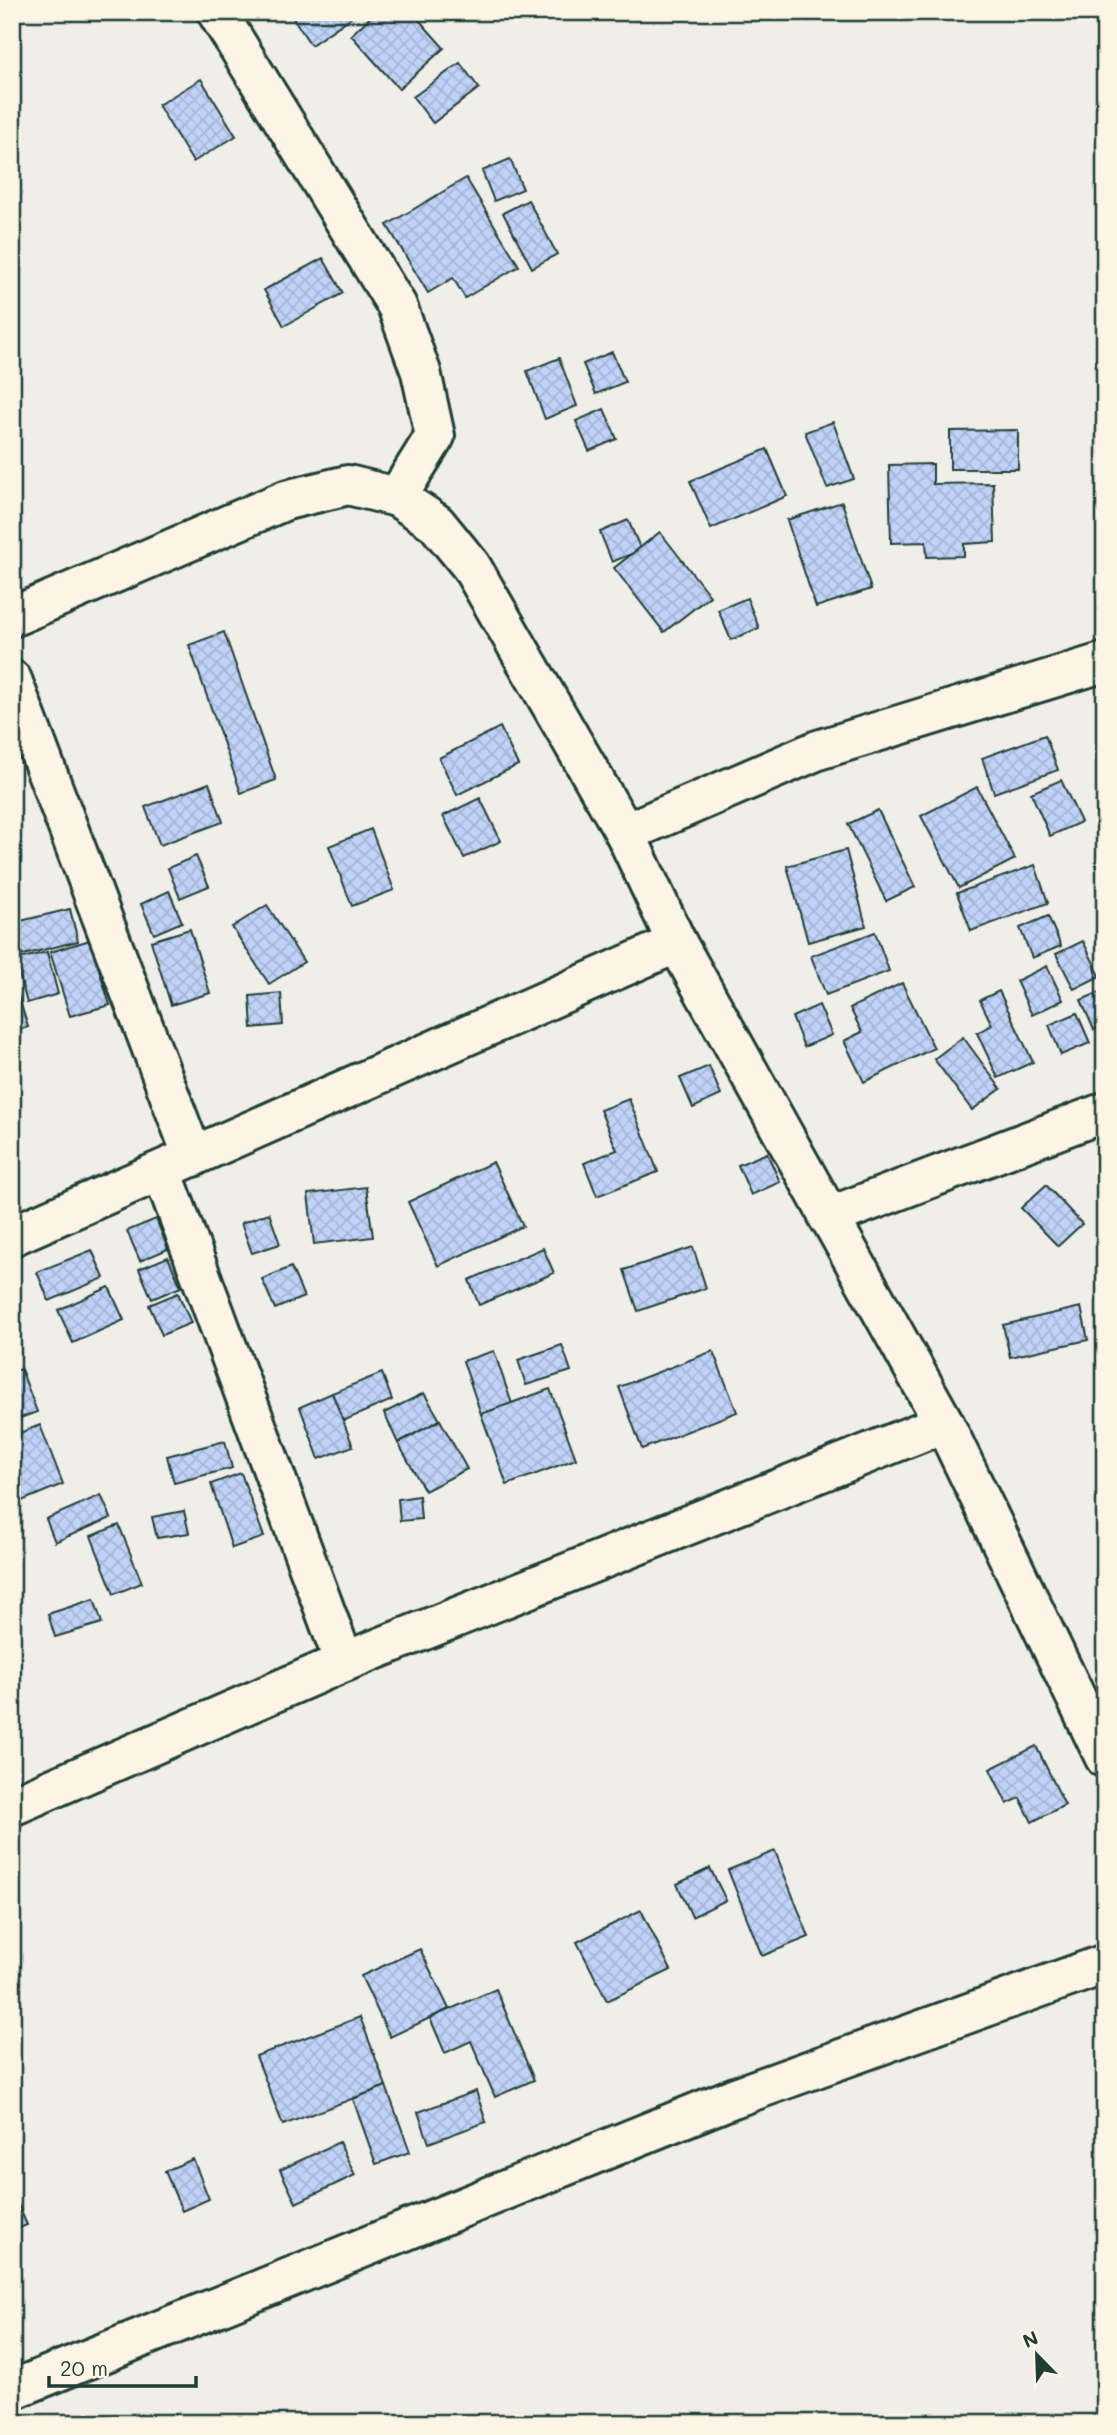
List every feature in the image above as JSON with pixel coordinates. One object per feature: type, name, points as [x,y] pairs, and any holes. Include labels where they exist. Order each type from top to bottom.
[{"type":"street","points":[[217,12],[397,306],[421,372],[435,436],[397,497]]},
{"type":"street","points":[[12,617],[286,500],[348,485],[397,497],[436,523],[471,566],[625,832],[677,943],[944,1423],[1105,1758]]},
{"type":"street","points":[[625,832],[818,750],[1105,662]]},
{"type":"street","points":[[12,680],[344,1662]]},
{"type":"street","points":[[12,1236],[677,943]]},
{"type":"street","points":[[828,1217],[1105,1112]]},
{"type":"street","points":[[12,1806],[344,1662],[944,1423]]},
{"type":"street","points":[[12,2390],[733,2098],[1105,1964]]},
{"type":"building","points":[[289,12],[359,12],[311,45]]},
{"type":"building","points":[[376,12],[412,12],[444,48],[399,89],[351,35]]},
{"type":"building","points":[[460,63],[479,88],[433,123],[413,97]]},
{"type":"building","points":[[201,79],[236,136],[193,162],[158,105]]},
{"type":"building","points":[[510,159],[523,189],[494,201],[482,171]]},
{"type":"building","points":[[466,178],[519,266],[465,298],[453,278],[428,293],[387,225]]},
{"type":"building","points":[[528,200],[557,254],[532,268],[503,213]]},
{"type":"building","points":[[323,258],[343,293],[284,326],[264,290]]},
{"type":"building","points":[[612,352],[625,382],[596,394],[583,364]]},
{"type":"building","points":[[559,358],[577,406],[545,419],[527,371]]},
{"type":"building","points":[[604,409],[617,439],[589,451],[576,421]]},
{"type":"building","points":[[833,422],[854,479],[827,488],[805,432]]},
{"type":"building","points":[[1018,430],[1018,469],[950,469],[950,431]]},
{"type":"building","points":[[767,449],[787,496],[711,529],[690,481]]},
{"type":"building","points":[[933,464],[933,484],[993,483],[995,542],[964,544],[964,556],[927,557],[926,542],[891,543],[889,465]]},
{"type":"building","points":[[842,502],[871,589],[816,607],[787,520]]},
{"type":"building","points":[[628,520],[641,550],[612,562],[600,532]]},
{"type":"building","points":[[660,532],[710,596],[664,632],[614,568]]},
{"type":"building","points":[[747,598],[759,628],[731,640],[718,610]]},
{"type":"building","points":[[224,632],[276,780],[241,793],[189,645]]},
{"type":"building","points":[[500,727],[518,765],[457,795],[439,758]]},
{"type":"building","points":[[1045,735],[1058,770],[994,793],[982,758]]},
{"type":"building","points":[[1061,780],[1081,822],[1050,836],[1031,793]]},
{"type":"building","points":[[209,783],[223,822],[160,845],[145,807]]},
{"type":"building","points":[[977,787],[1015,859],[959,888],[921,816]]},
{"type":"building","points":[[1105,789],[1105,808],[1096,802]]},
{"type":"building","points":[[480,798],[501,841],[464,858],[443,816]]},
{"type":"building","points":[[878,810],[915,887],[886,901],[848,824]]},
{"type":"building","points":[[371,829],[394,890],[352,906],[329,846]]},
{"type":"building","points":[[846,850],[866,926],[808,942],[787,866]]},
{"type":"building","points":[[196,856],[209,886],[180,898],[168,868]]},
{"type":"building","points":[[1035,865],[1048,903],[971,931],[957,893]]},
{"type":"building","points":[[169,891],[182,922],[154,934],[141,904]]},
{"type":"building","points":[[267,905],[304,962],[269,984],[232,927]]},
{"type":"building","points":[[70,909],[78,941],[12,958],[12,923]]},
{"type":"building","points":[[1048,916],[1061,946],[1032,958],[1020,928]]},
{"type":"building","points":[[190,929],[210,993],[171,1005],[151,941]]},
{"type":"building","points":[[875,932],[889,971],[826,995],[811,956]]},
{"type":"building","points":[[90,940],[110,1005],[70,1016],[50,952]]},
{"type":"building","points":[[1083,941],[1100,976],[1074,989],[1056,954]]},
{"type":"building","points":[[47,952],[58,994],[27,1003],[15,960]]},
{"type":"building","points":[[1047,966],[1063,1000],[1032,1015],[1016,981]]},
{"type":"building","points":[[12,976],[28,1027],[12,1032]]},
{"type":"building","points":[[902,983],[934,1048],[864,1082],[844,1041],[862,1032],[850,1008]]},
{"type":"building","points":[[1105,990],[1105,1025],[1094,1030],[1081,1000]]},
{"type":"building","points":[[999,991],[1033,1062],[998,1078],[977,1033],[992,1025],[980,1000]]},
{"type":"building","points":[[281,993],[283,1025],[252,1028],[250,996]]},
{"type":"building","points":[[819,1005],[832,1035],[804,1047],[792,1017]]},
{"type":"building","points":[[1077,1013],[1090,1043],[1061,1055],[1049,1025]]},
{"type":"building","points":[[963,1037],[1001,1089],[972,1110],[934,1059]]},
{"type":"building","points":[[709,1066],[721,1095],[693,1108],[680,1078]]},
{"type":"building","points":[[629,1099],[658,1172],[597,1196],[584,1163],[617,1150],[600,1110]]},
{"type":"building","points":[[767,1153],[780,1182],[751,1195],[738,1165]]},
{"type":"building","points":[[493,1162],[523,1226],[438,1266],[408,1202]]},
{"type":"building","points":[[1046,1185],[1082,1224],[1058,1246],[1021,1208]]},
{"type":"building","points":[[366,1187],[373,1237],[314,1244],[308,1194]]},
{"type":"building","points":[[269,1213],[280,1244],[252,1253],[241,1223]]},
{"type":"building","points":[[156,1219],[168,1249],[140,1261],[127,1231]]},
{"type":"building","points":[[693,1247],[706,1288],[638,1311],[624,1270]]},
{"type":"building","points":[[543,1248],[554,1273],[479,1305],[469,1280]]},
{"type":"building","points":[[92,1250],[104,1278],[49,1301],[37,1272]]},
{"type":"building","points":[[168,1257],[181,1287],[152,1299],[139,1269]]},
{"type":"building","points":[[291,1267],[304,1297],[275,1309],[262,1279]]},
{"type":"building","points":[[109,1287],[124,1320],[73,1343],[58,1310]]},
{"type":"building","points":[[178,1293],[191,1323],[162,1335],[149,1305]]},
{"type":"building","points":[[1081,1307],[1088,1340],[1010,1357],[1003,1325]]},
{"type":"building","points":[[562,1345],[571,1371],[526,1385],[518,1360]]},
{"type":"building","points":[[494,1351],[512,1404],[481,1414],[463,1361]]},
{"type":"building","points":[[713,1351],[737,1412],[642,1449],[619,1387]]},
{"type":"building","points":[[21,1369],[37,1412],[12,1421],[12,1372]]},
{"type":"building","points":[[382,1373],[392,1400],[343,1421],[332,1393]]},
{"type":"building","points":[[550,1389],[576,1459],[507,1485],[481,1414]]},
{"type":"building","points":[[332,1393],[353,1446],[319,1459],[300,1407]]},
{"type":"building","points":[[424,1393],[440,1420],[398,1443],[384,1413]]},
{"type":"building","points":[[440,1420],[467,1469],[425,1491],[398,1443]]},
{"type":"building","points":[[40,1425],[63,1484],[12,1505],[12,1436]]},
{"type":"building","points":[[225,1441],[232,1468],[174,1483],[167,1456]]},
{"type":"building","points":[[241,1473],[264,1537],[232,1548],[211,1484]]},
{"type":"building","points":[[101,1495],[111,1518],[55,1542],[46,1519]]},
{"type":"building","points":[[419,1496],[421,1519],[400,1521],[398,1499]]},
{"type":"building","points":[[184,1511],[189,1533],[157,1538],[152,1517]]},
{"type":"building","points":[[119,1525],[142,1583],[114,1594],[91,1536]]},
{"type":"building","points":[[94,1599],[102,1623],[55,1637],[48,1614]]},
{"type":"building","points":[[12,1611],[18,1629],[12,1631]]},
{"type":"building","points":[[1036,1746],[1065,1805],[1032,1822],[1020,1798],[1007,1804],[990,1769]]},
{"type":"building","points":[[775,1851],[809,1937],[762,1956],[728,1870]]},
{"type":"building","points":[[710,1868],[726,1900],[692,1917],[677,1884]]},
{"type":"building","points":[[641,1910],[671,1970],[607,2001],[577,1942]]},
{"type":"building","points":[[420,1949],[449,2009],[390,2037],[361,1976]]},
{"type":"building","points":[[496,1989],[534,2080],[495,2097],[471,2041],[445,2053],[430,2018]]},
{"type":"building","points":[[360,2017],[386,2086],[283,2125],[256,2056]]},
{"type":"building","points":[[386,2086],[410,2152],[376,2164],[353,2099]]},
{"type":"building","points":[[476,2091],[486,2122],[429,2143],[418,2112]]},
{"type":"building","points":[[339,2142],[355,2175],[296,2203],[280,2170]]},
{"type":"building","points":[[193,2159],[209,2199],[182,2211],[165,2171]]},
{"type":"building","points":[[12,2191],[27,2225],[12,2231]]}]
